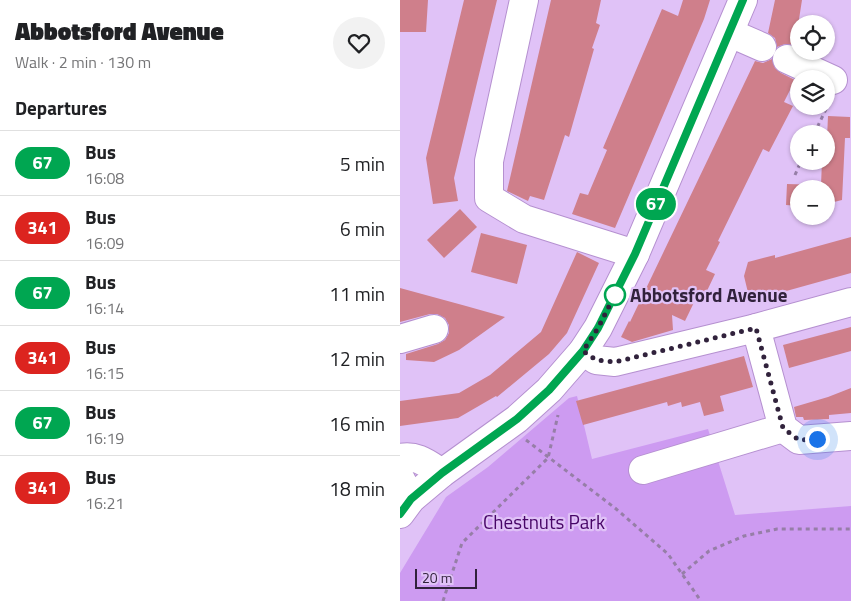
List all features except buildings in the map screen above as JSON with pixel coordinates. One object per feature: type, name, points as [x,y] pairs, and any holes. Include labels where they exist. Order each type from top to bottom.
[{"type":"street","points":[[524,0],[489,161],[489,198],[524,219],[635,254]]},
{"type":"street","points":[[404,497],[442,473],[517,419],[549,390],[583,351],[598,328],[635,254],[743,0]]},
{"type":"street","points":[[730,33],[762,47]]},
{"type":"street","points":[[787,59],[811,70]]},
{"type":"street","points":[[583,351],[596,360],[615,362],[756,328],[851,302]]},
{"type":"street","points":[[756,328],[783,428],[799,440],[851,436]]},
{"type":"street","points":[[400,339],[434,329]]},
{"type":"street","points":[[643,470],[783,428]]},
{"type":"street","points":[[400,458],[421,459],[442,473]]},
{"type":"path","points":[[795,175],[797,170]]},
{"type":"path","points":[[443,601],[462,542],[548,458],[559,416],[558,409]]},
{"type":"path","points":[[519,435],[615,508],[662,548],[701,601]]},
{"type":"path","points":[[682,574],[709,551],[744,536],[777,529],[851,529]]},
{"type":"green space","name":"Chestnuts Park","points":[[577,396],[592,459],[708,429],[735,515],[851,506],[851,601],[400,601],[400,573],[446,497],[488,467],[569,398]]},
{"type":"bus line","name":"67","points":[[400,514],[411,499],[442,473],[517,419],[549,390],[583,351],[598,328],[635,254],[743,0]]},
{"type":"place","name":"Abbotsford Avenue","points":[[615,295]]},
{"type":"route","points":[[615,295],[618,289],[598,328],[583,351],[596,360],[615,362],[756,328],[783,428],[799,440],[817,439]]}]
